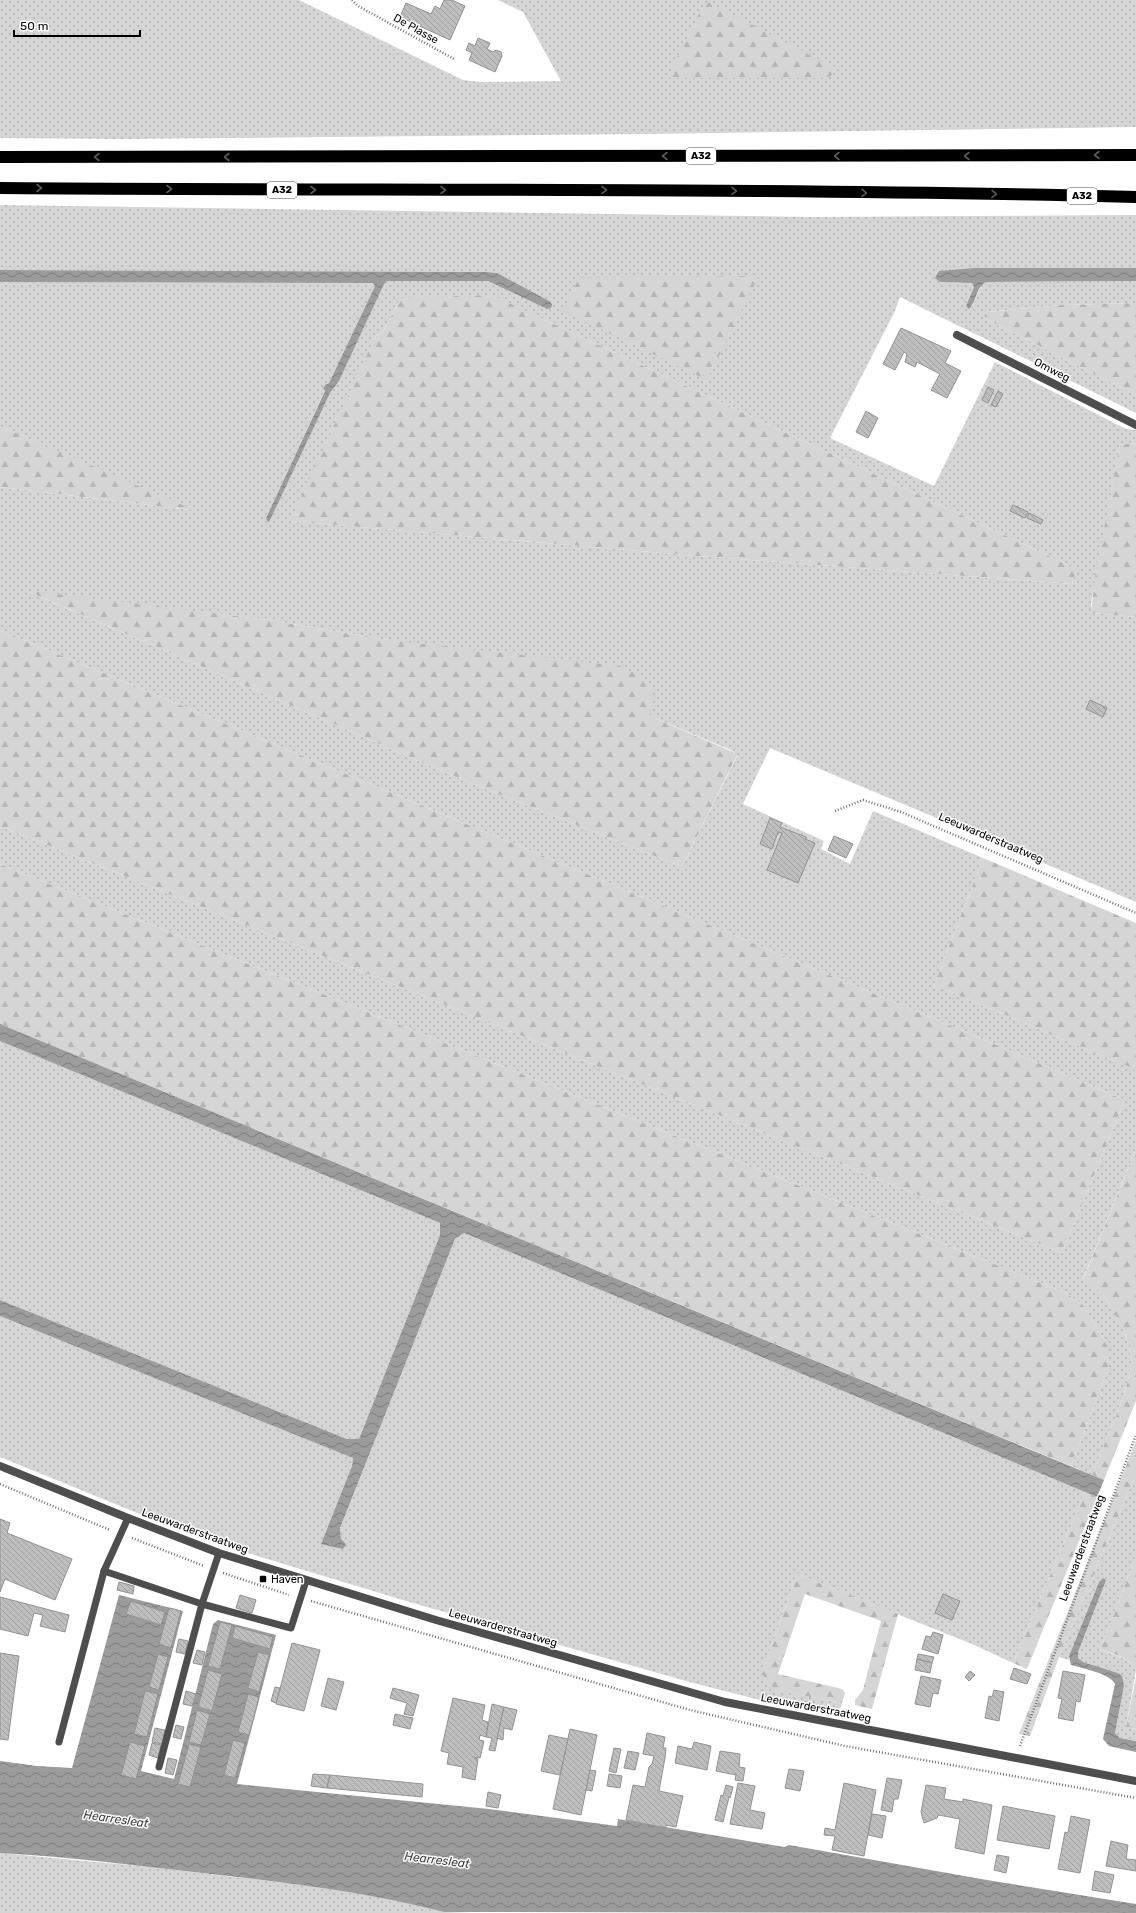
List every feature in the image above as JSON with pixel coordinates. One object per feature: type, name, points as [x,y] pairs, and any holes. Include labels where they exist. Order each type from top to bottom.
[{"type":"highway","name":"A32","points":[[0,157],[1136,155]]},
{"type":"highway","name":"A32","points":[[0,188],[565,190],[1029,194],[1136,197]]},
{"type":"highway","name":"A32","points":[[1029,194],[1136,192]]},
{"type":"street","name":"Omweg","points":[[957,334],[1136,425]]},
{"type":"street","name":"Leeuwarderstraatweg","points":[[0,1466],[219,1553],[306,1581],[651,1682],[725,1702],[1136,1781]]},
{"type":"lane","points":[[59,1742],[104,1570],[128,1518]]},
{"type":"lane","points":[[159,1767],[202,1604],[219,1553]]},
{"type":"lane","points":[[104,1570],[202,1604],[292,1628],[306,1581]]},
{"type":"path","name":"De Plasse","points":[[352,0],[358,6],[454,59]]},
{"type":"path","name":"Leeuwarderstraatweg","points":[[835,811],[863,800],[901,812],[1136,913]]},
{"type":"path","name":"Leeuwarderstraatweg","points":[[1015,1758],[1136,1435]]},
{"type":"green space","points":[[0,0],[299,0],[463,80],[481,82],[561,81],[523,12],[498,0],[1136,0],[1136,127],[645,134],[122,139],[0,138]],"holes":[[[828,66],[835,68],[831,75],[824,78],[667,78]]]},
{"type":"green space","points":[[708,2],[835,68],[831,76],[824,78],[667,78],[701,10]]},
{"type":"green space","points":[[0,205],[811,217],[1136,215],[1136,268],[975,268],[940,282],[972,283],[974,287],[966,306],[972,306],[982,284],[986,282],[1136,281],[1136,303],[1062,305],[986,312],[984,318],[1136,395],[1136,413],[900,297],[895,311],[830,438],[934,486],[995,362],[1126,429],[1136,430],[1136,444],[1120,445],[1091,604],[1092,613],[1136,617],[1136,902],[770,748],[743,804],[824,841],[821,849],[850,864],[873,811],[983,858],[934,985],[1136,1070],[1136,1149],[1083,1279],[1099,1290],[1110,1305],[1124,1331],[1131,1357],[1131,1368],[1123,1398],[1092,1475],[1071,1466],[1108,1369],[1108,1347],[1084,1306],[1066,1293],[0,864],[0,826],[1062,1253],[1125,1100],[959,1029],[0,630],[0,487],[191,510],[0,426],[0,282],[373,283],[375,286],[329,383],[323,388],[325,390],[266,518],[267,521],[330,393],[339,381],[384,283],[387,281],[488,281],[547,309],[497,273],[486,272],[0,270]],"holes":[[[401,298],[541,318],[1066,564],[1075,570],[1072,584],[685,555],[291,521],[376,335],[382,333]],[[29,592],[269,620],[388,640],[650,716],[733,751],[737,756],[682,867],[456,777]]]},
{"type":"green space","points":[[759,276],[707,380],[563,311],[579,278]]},
{"type":"green space","points":[[492,295],[1066,564],[1076,570],[1072,584],[685,555],[290,521],[376,335],[382,333],[401,298]]},
{"type":"green space","points":[[1136,303],[1136,395],[984,318],[986,312],[1062,305]]},
{"type":"green space","points":[[0,426],[187,507],[191,510],[0,487]]},
{"type":"green space","points":[[1136,444],[1136,617],[1091,613],[1095,577],[1120,445]]},
{"type":"green space","points":[[27,591],[269,620],[388,640],[620,666],[639,675],[652,687],[650,716],[737,755],[682,867],[456,777]]},
{"type":"green space","points":[[0,630],[959,1029],[1125,1100],[1062,1253],[0,826]]},
{"type":"green space","points":[[983,858],[1136,923],[1136,1070],[934,985]]},
{"type":"green space","points":[[0,864],[1066,1293],[1084,1306],[1108,1347],[1108,1369],[1071,1466],[0,1024]]},
{"type":"green space","points":[[0,1041],[440,1223],[440,1235],[359,1439],[347,1439],[0,1300]]},
{"type":"green space","points":[[1136,1149],[1136,1401],[1104,1480],[1092,1475],[1123,1398],[1131,1368],[1131,1357],[1125,1334],[1109,1303],[1098,1290],[1083,1280]]},
{"type":"green space","points":[[464,1233],[1085,1492],[1013,1663],[972,1644],[797,1574],[764,1667],[763,1671],[765,1677],[775,1690],[842,1703],[838,1716],[772,1703],[693,1683],[406,1601],[254,1555],[152,1519],[0,1457],[0,1316],[353,1458],[352,1466],[321,1544],[341,1539],[340,1528],[455,1239]]},
{"type":"green space","points":[[1136,1441],[1136,1474],[1059,1657],[1030,1736],[1019,1734]]},
{"type":"green space","points":[[1136,1474],[1136,1556],[1100,1650],[1128,1661],[1136,1670],[1126,1727],[1136,1729],[1136,1741],[1120,1738],[1115,1733],[1124,1686],[1118,1673],[1083,1662],[1078,1658],[1078,1652],[1103,1578],[1099,1582],[1069,1656],[1069,1660],[1059,1657]]},
{"type":"green space","points":[[1085,1492],[1097,1497],[1027,1669],[1013,1663]]},
{"type":"green space","points":[[1136,1556],[1136,1670],[1132,1665],[1115,1654],[1100,1650]]},
{"type":"green space","points":[[797,1574],[898,1614],[872,1709],[855,1705],[855,1700],[863,1690],[881,1621],[805,1594],[778,1674],[842,1689],[845,1693],[842,1703],[769,1689],[763,1676],[763,1669]]},
{"type":"green space","points":[[1136,1677],[1136,1729],[1126,1727]]},
{"type":"green space","points":[[0,1853],[150,1867],[312,1886],[401,1901],[444,1912],[472,1913],[0,1913]]},
{"type":"water","points":[[975,268],[1136,268],[1136,281],[986,282],[980,287],[972,306],[969,309],[966,306],[974,287],[972,283],[940,282],[935,278],[939,271]]},
{"type":"water","points":[[0,270],[486,272],[497,273],[552,304],[551,308],[547,309],[488,281],[387,281],[384,284],[339,381],[330,393],[269,522],[266,518],[325,391],[323,388],[329,383],[375,286],[373,283],[0,282]]},
{"type":"water","points":[[0,1024],[1104,1480],[1097,1497],[464,1233],[455,1239],[340,1528],[341,1539],[346,1544],[343,1549],[321,1544],[352,1466],[353,1458],[0,1316],[0,1300],[347,1439],[359,1439],[440,1235],[440,1223],[0,1041]]},
{"type":"water","points":[[1103,1578],[1106,1580],[1078,1652],[1078,1658],[1083,1662],[1118,1673],[1122,1676],[1124,1686],[1115,1733],[1120,1738],[1136,1741],[1136,1752],[1109,1746],[1103,1739],[1115,1684],[1112,1680],[1102,1674],[1071,1665],[1069,1656],[1099,1582]]},
{"type":"water","name":"Hearresleat","points":[[119,1595],[183,1611],[141,1771],[174,1779],[213,1624],[218,1620],[276,1635],[237,1784],[489,1809],[617,1826],[618,1819],[784,1847],[789,1845],[987,1880],[1136,1904],[1136,1913],[444,1912],[357,1894],[240,1877],[106,1862],[0,1853],[0,1761],[37,1766],[72,1768]]},
{"type":"building","points":[[444,0],[452,0],[465,6],[450,40],[400,17],[406,3],[431,14],[435,6],[440,9]]},
{"type":"building","points":[[478,38],[490,43],[487,49],[493,52],[496,50],[501,52],[502,56],[495,72],[469,60],[472,53],[466,50],[469,43],[475,46]]},
{"type":"building","points":[[901,328],[951,351],[945,363],[961,371],[947,398],[931,390],[940,374],[917,362],[915,367],[905,362],[907,354],[904,352],[895,370],[883,364]]},
{"type":"building","points":[[988,387],[994,390],[988,403],[982,400]]},
{"type":"building","points":[[998,391],[1003,394],[996,407],[991,405]]},
{"type":"building","points":[[866,411],[878,418],[868,438],[856,432]]},
{"type":"building","points":[[1013,505],[1028,512],[1025,518],[1010,511]]},
{"type":"building","points":[[1029,513],[1043,520],[1041,524],[1027,518]]},
{"type":"building","points":[[1090,700],[1107,708],[1103,717],[1086,709]]},
{"type":"building","points":[[770,818],[782,823],[780,827],[806,837],[805,839],[815,843],[798,883],[767,870],[782,833],[778,832],[772,849],[760,844]]},
{"type":"building","points":[[834,836],[853,844],[846,858],[828,850]]},
{"type":"building","points":[[0,1519],[10,1523],[7,1533],[72,1559],[55,1600],[5,1579],[0,1592]]},
{"type":"building","points":[[119,1582],[134,1586],[133,1594],[117,1590]]},
{"type":"building","points":[[943,1594],[960,1601],[952,1620],[935,1613]]},
{"type":"building","points":[[240,1595],[256,1600],[252,1613],[236,1608]]},
{"type":"building","points":[[0,1597],[69,1615],[65,1632],[40,1626],[43,1615],[34,1613],[28,1636],[0,1629]]},
{"type":"building","points":[[131,1601],[165,1612],[161,1625],[126,1614]]},
{"type":"building","points":[[169,1608],[181,1611],[171,1648],[159,1644]]},
{"type":"building","points":[[220,1622],[232,1625],[220,1669],[208,1666]]},
{"type":"building","points":[[235,1626],[273,1637],[270,1649],[232,1638]]},
{"type":"building","points":[[933,1632],[943,1635],[938,1654],[922,1649],[926,1636],[931,1637]]},
{"type":"building","points":[[179,1639],[188,1641],[185,1654],[176,1652]]},
{"type":"building","points":[[292,1643],[320,1650],[304,1711],[276,1704]]},
{"type":"building","points":[[197,1650],[205,1652],[202,1665],[193,1663]]},
{"type":"building","points":[[258,1652],[269,1655],[259,1692],[248,1688]]},
{"type":"building","points":[[0,1653],[19,1656],[8,1740],[0,1739]]},
{"type":"building","points":[[158,1654],[168,1657],[159,1690],[149,1687]]},
{"type":"building","points":[[918,1654],[934,1657],[932,1663],[917,1659]]},
{"type":"building","points":[[917,1659],[932,1663],[930,1673],[915,1670]]},
{"type":"building","points":[[1014,1668],[1031,1674],[1027,1684],[1010,1679]]},
{"type":"building","points":[[208,1670],[222,1674],[212,1711],[198,1707]]},
{"type":"building","points":[[970,1671],[975,1675],[969,1681],[965,1677]]},
{"type":"building","points":[[1063,1671],[1085,1675],[1080,1702],[1076,1701],[1073,1721],[1058,1718],[1062,1699],[1058,1698]]},
{"type":"building","points":[[921,1676],[941,1680],[938,1694],[933,1693],[930,1707],[915,1704]]},
{"type":"building","points":[[328,1678],[344,1682],[336,1710],[321,1706]]},
{"type":"building","points":[[275,1687],[280,1688],[276,1703],[271,1701]]},
{"type":"building","points":[[393,1688],[419,1695],[413,1716],[404,1714],[407,1703],[390,1698]]},
{"type":"building","points":[[994,1690],[1004,1692],[999,1721],[985,1718],[989,1696],[992,1697]]},
{"type":"building","points":[[145,1691],[158,1694],[147,1737],[134,1734]]},
{"type":"building","points":[[186,1691],[196,1694],[192,1706],[183,1704]]},
{"type":"building","points":[[248,1694],[259,1697],[249,1735],[238,1732]]},
{"type":"building","points":[[453,1698],[485,1705],[482,1720],[488,1722],[488,1724],[486,1737],[480,1735],[479,1740],[484,1741],[480,1758],[474,1757],[478,1759],[475,1780],[462,1777],[463,1767],[447,1764],[449,1753],[441,1751]]},
{"type":"building","points":[[492,1704],[504,1707],[495,1751],[489,1750],[492,1738],[486,1737]]},
{"type":"building","points":[[504,1707],[517,1710],[512,1730],[504,1728],[503,1740],[497,1738]]},
{"type":"building","points":[[197,1710],[210,1714],[201,1745],[189,1742]]},
{"type":"building","points":[[395,1714],[413,1718],[410,1729],[393,1725]]},
{"type":"building","points":[[176,1725],[184,1727],[181,1739],[173,1737]]},
{"type":"building","points":[[155,1728],[165,1730],[162,1744],[152,1742]]},
{"type":"building","points":[[570,1729],[597,1735],[581,1815],[553,1809]]},
{"type":"building","points":[[647,1733],[665,1737],[663,1748],[666,1748],[665,1758],[659,1791],[683,1796],[676,1827],[666,1825],[666,1828],[626,1820],[633,1785],[645,1787],[649,1767],[652,1764],[654,1756],[643,1754]]},
{"type":"building","points":[[549,1735],[568,1739],[560,1775],[541,1771]]},
{"type":"building","points":[[233,1740],[245,1743],[235,1778],[224,1775]]},
{"type":"building","points":[[130,1742],[145,1746],[136,1779],[121,1775]]},
{"type":"building","points":[[694,1742],[711,1746],[707,1770],[675,1763],[678,1746],[692,1749]]},
{"type":"building","points":[[152,1743],[161,1745],[158,1758],[149,1755]]},
{"type":"building","points":[[189,1744],[201,1747],[190,1787],[178,1784]]},
{"type":"building","points":[[614,1748],[621,1749],[616,1773],[609,1771]]},
{"type":"building","points":[[628,1751],[639,1753],[635,1770],[624,1768]]},
{"type":"building","points":[[720,1751],[740,1754],[739,1767],[745,1768],[743,1781],[735,1780],[736,1775],[716,1771]]},
{"type":"building","points":[[168,1758],[177,1760],[173,1775],[165,1773]]},
{"type":"building","points":[[789,1769],[804,1771],[800,1791],[785,1788]]},
{"type":"building","points":[[590,1770],[596,1771],[592,1791],[586,1790]]},
{"type":"building","points":[[313,1774],[330,1775],[327,1788],[311,1786]]},
{"type":"building","points":[[609,1774],[622,1776],[620,1788],[607,1786]]},
{"type":"building","points":[[330,1775],[423,1784],[422,1797],[327,1788]]},
{"type":"building","points":[[887,1778],[902,1780],[898,1799],[894,1799],[892,1812],[881,1810]]},
{"type":"building","points":[[738,1783],[755,1786],[750,1810],[765,1813],[762,1829],[730,1824]]},
{"type":"building","points":[[844,1783],[876,1790],[864,1856],[832,1850],[835,1836],[824,1835],[825,1828],[835,1830]]},
{"type":"building","points":[[726,1785],[733,1787],[723,1822],[715,1820],[721,1795],[723,1796]]},
{"type":"building","points":[[926,1785],[946,1788],[944,1799],[963,1802],[963,1799],[992,1805],[984,1854],[955,1848],[960,1819],[938,1815],[937,1818],[924,1823],[921,1812]]},
{"type":"building","points":[[488,1792],[501,1795],[498,1808],[486,1806]]},
{"type":"building","points":[[1003,1806],[1055,1816],[1049,1849],[997,1840]]},
{"type":"building","points":[[872,1814],[886,1816],[882,1838],[868,1835]]},
{"type":"building","points":[[1071,1816],[1090,1820],[1080,1873],[1058,1869],[1065,1832],[1068,1833]]},
{"type":"building","points":[[1111,1841],[1128,1845],[1126,1859],[1136,1860],[1136,1871],[1106,1866]]},
{"type":"building","points":[[997,1855],[1009,1857],[1006,1873],[994,1870]]},
{"type":"building","points":[[1095,1871],[1114,1875],[1110,1893],[1092,1890]]},
{"type":"place","name":"Haven","points":[[263,1579]]}]
